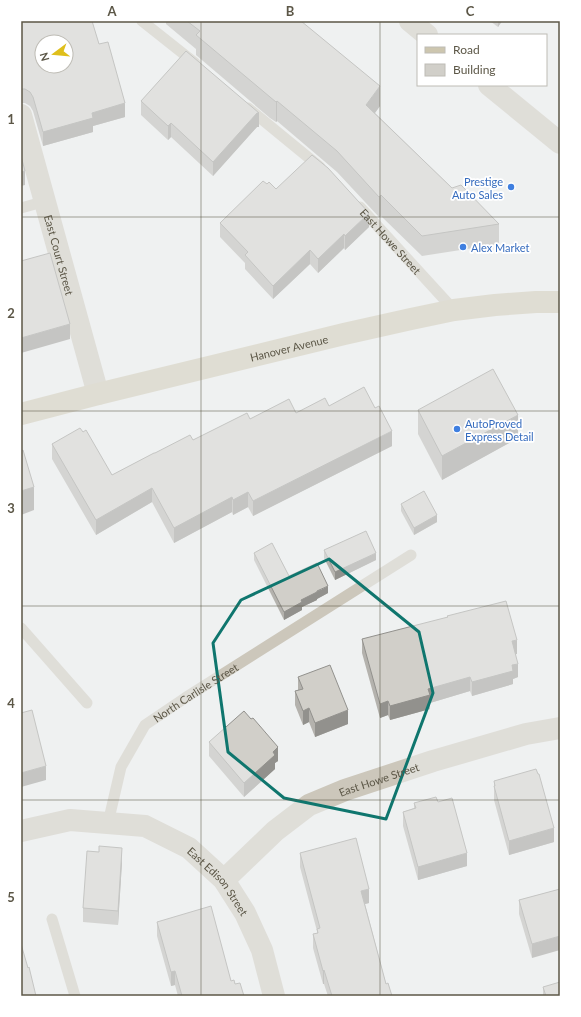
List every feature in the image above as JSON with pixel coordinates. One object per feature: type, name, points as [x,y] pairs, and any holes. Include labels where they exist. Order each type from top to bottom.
[{"type":"main road","name":"Hanover Avenue","points":[[21,414],[344,334],[454,310],[495,305],[560,302]]},
{"type":"street","points":[[410,21],[426,34]]},
{"type":"street","points":[[490,86],[560,143]]},
{"type":"street","name":"East Court Street","points":[[21,115],[46,201],[98,394]]},
{"type":"street","name":"East Howe Street","points":[[224,880],[275,831],[309,805],[344,790],[433,761],[526,734],[560,728]]},
{"type":"street","points":[[21,831],[70,820],[108,823]]},
{"type":"street","name":"East Edison Street","points":[[108,823],[145,826],[189,848],[224,880],[245,913],[262,950],[274,996]]},
{"type":"lane","points":[[142,21],[202,70]]},
{"type":"lane","points":[[243,104],[326,172]]},
{"type":"lane","name":"East Howe Street","points":[[354,200],[454,310]]},
{"type":"lane","points":[[21,208],[46,201]]},
{"type":"lane","name":"North Carlisle Street","points":[[108,823],[121,767],[144,725],[411,555]]},
{"type":"lane","points":[[21,628],[87,703]]},
{"type":"lane","points":[[52,918],[75,996]]},
{"type":"highlighted area","points":[[329,559],[419,632],[433,693],[386,819],[284,798],[228,752],[213,643],[241,600]]},
{"type":"building","points":[[21,21],[92,21],[99,44],[108,42],[125,103],[92,113],[93,118],[43,132],[33,97],[30,92],[25,89],[21,89]]},
{"type":"building","points":[[187,21],[301,21],[380,86],[366,105],[452,188],[461,185],[499,224],[422,236],[381,195],[379,197],[337,151],[196,35],[200,31]]},
{"type":"building","points":[[186,51],[259,113],[257,113],[213,162],[171,123],[168,126],[141,101]]},
{"type":"building","points":[[312,155],[328,168],[369,213],[318,259],[310,250],[273,286],[245,255],[248,252],[220,223],[263,181],[267,184],[269,182],[276,189]]},
{"type":"building","points":[[21,156],[25,171],[21,172]]},
{"type":"building","points":[[50,253],[70,324],[21,338],[21,261]]},
{"type":"building","points":[[493,369],[518,415],[442,456],[418,410]]},
{"type":"building","points":[[364,387],[375,408],[379,406],[392,431],[253,501],[248,492],[233,500],[232,497],[174,528],[152,488],[96,520],[52,444],[80,428],[83,432],[86,430],[112,475],[190,435],[193,440],[247,413],[250,419],[289,399],[296,413],[325,398],[329,406]]},
{"type":"building","points":[[23,450],[34,487],[21,491],[21,451]]},
{"type":"building","points":[[424,491],[437,515],[414,528],[401,504]]},
{"type":"building","points":[[366,531],[376,553],[335,572],[324,550]]},
{"type":"building","points":[[272,543],[289,576],[317,563],[328,586],[301,600],[302,602],[284,612],[254,553]]},
{"type":"building","points":[[506,601],[517,640],[512,641],[518,664],[512,665],[513,671],[472,682],[470,677],[428,689],[430,695],[390,706],[388,701],[380,704],[362,639]]},
{"type":"building","points":[[330,665],[348,710],[315,723],[309,708],[303,711],[295,691],[303,689],[298,677]]},
{"type":"building","points":[[32,710],[46,766],[21,773],[21,713]]},
{"type":"building","points":[[244,711],[251,719],[253,718],[278,747],[273,752],[275,755],[244,783],[209,742]]},
{"type":"building","points":[[536,769],[539,774],[554,828],[509,841],[494,786],[494,781]]},
{"type":"building","points":[[436,797],[438,802],[452,798],[467,853],[418,867],[403,812],[416,808],[414,803]]},
{"type":"building","points":[[356,838],[369,889],[361,891],[386,984],[388,983],[392,996],[332,996],[324,970],[323,971],[313,934],[318,933],[317,929],[320,928],[300,853]]},
{"type":"building","points":[[99,846],[122,848],[118,911],[83,908],[87,851],[99,852]]},
{"type":"building","points":[[560,889],[560,936],[532,944],[519,900]]},
{"type":"building","points":[[211,906],[231,981],[234,980],[235,984],[240,983],[244,996],[182,996],[175,971],[171,972],[157,922]]},
{"type":"building","points":[[21,944],[28,968],[29,967],[36,996],[21,996]]},
{"type":"building","points":[[560,982],[560,996],[546,996],[543,987]]},
{"type":"place","name":"Prestige Auto Sales","points":[[511,187]]},
{"type":"place","name":"Alex Market","points":[[463,247]]},
{"type":"place","name":"AutoProved Express Detail","points":[[457,429]]}]
